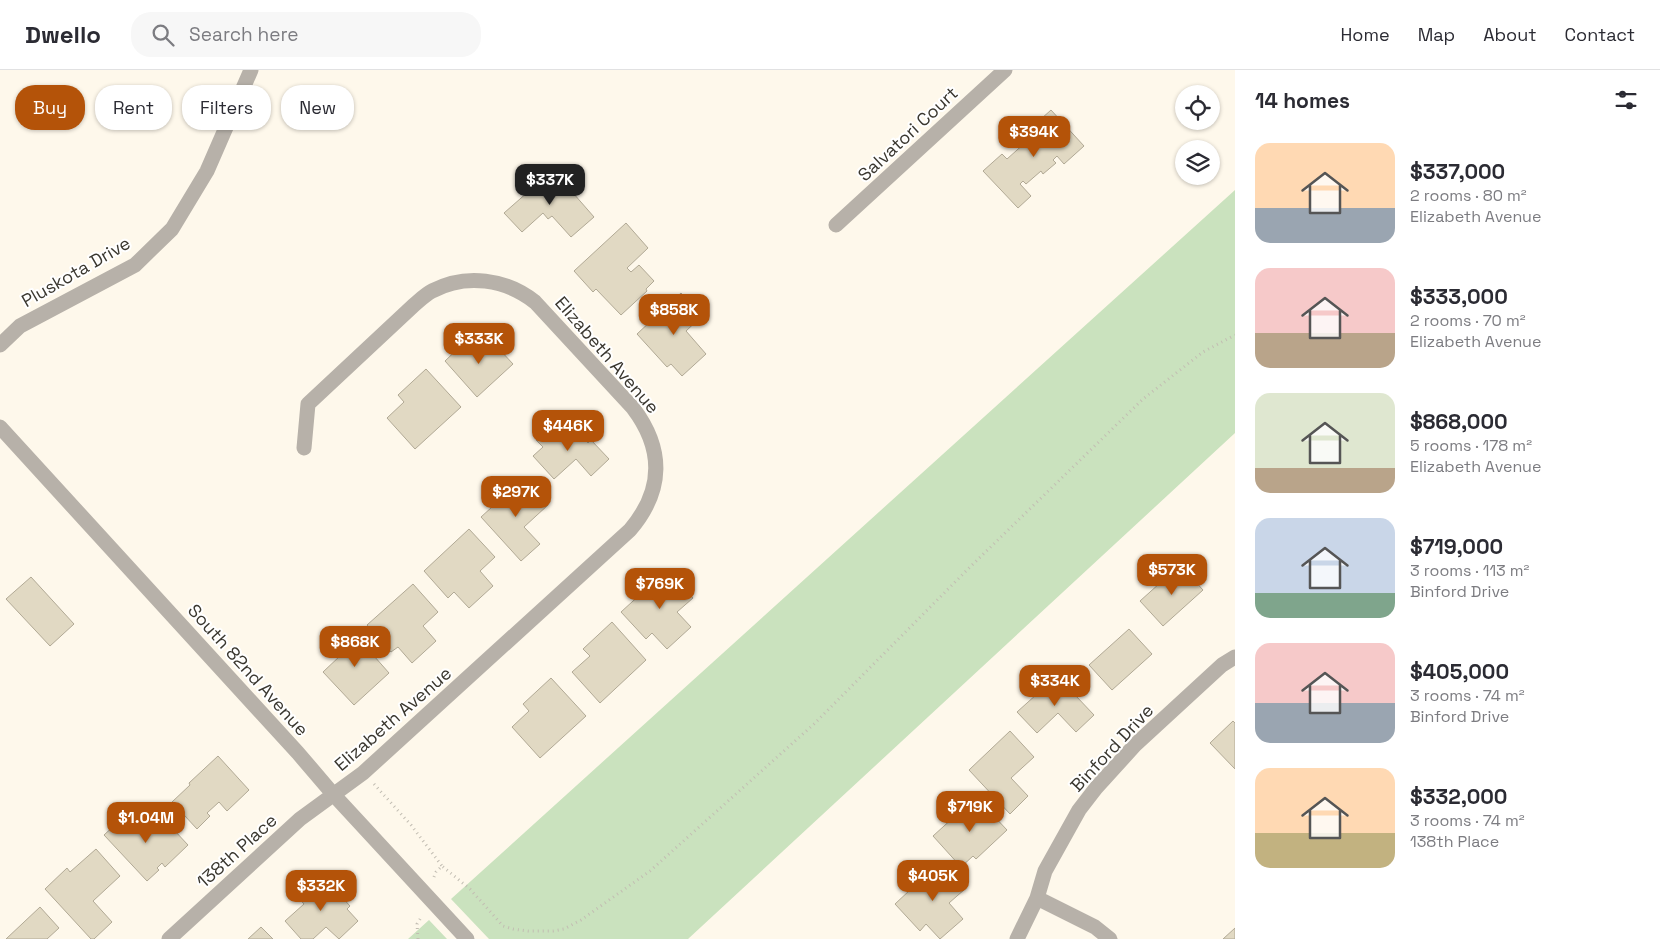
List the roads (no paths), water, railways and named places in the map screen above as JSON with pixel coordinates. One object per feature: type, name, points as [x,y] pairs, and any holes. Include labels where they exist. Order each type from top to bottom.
[{"type":"street","name":"Pluskota Drive","points":[[0,345],[20,326],[135,265],[172,229],[207,171],[251,70]]},
{"type":"street","name":"Salvatori Court","points":[[836,225],[1005,70]]},
{"type":"street","name":"Elizabeth Avenue","points":[[304,448],[308,404],[414,305],[432,291],[454,282],[490,281],[516,289],[535,302],[633,408],[645,425],[656,455],[655,484],[649,503],[642,517],[630,530],[363,774],[333,794]]},
{"type":"street","name":"South 82nd Avenue","points":[[0,427],[467,939]]},
{"type":"street","name":"Binford Drive","points":[[1017,939],[1037,898],[1045,871],[1061,840],[1079,810],[1096,788],[1135,745],[1222,665],[1235,657]]},
{"type":"street","name":"138th Place","points":[[169,939],[300,819],[333,794]]},
{"type":"street","points":[[1037,898],[1095,927],[1110,939]]}]
